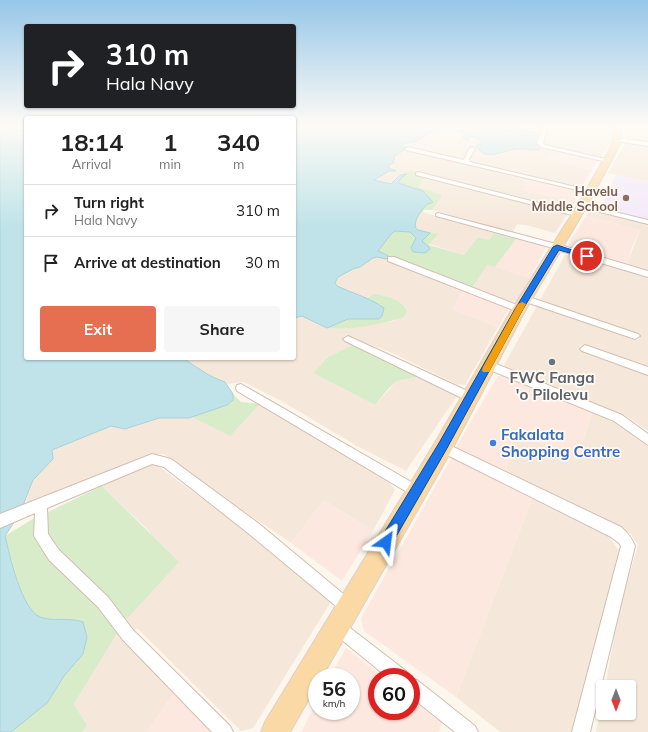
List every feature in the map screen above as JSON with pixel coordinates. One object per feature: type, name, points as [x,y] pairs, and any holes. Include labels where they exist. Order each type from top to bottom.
[{"type":"main road","points":[[275,732],[336,626],[443,447],[523,304],[607,160]]},
{"type":"street","points":[[456,160],[468,163],[582,204],[648,222]]},
{"type":"street","points":[[418,174],[582,204]]},
{"type":"street","points":[[438,215],[557,247],[648,274]]},
{"type":"street","points":[[391,259],[523,304],[635,336]]},
{"type":"street","points":[[348,339],[470,397]]},
{"type":"street","points":[[584,349],[648,371]]},
{"type":"street","points":[[489,365],[618,418],[648,440]]},
{"type":"street","points":[[241,388],[416,491]]},
{"type":"street","points":[[443,447],[616,532],[624,538],[628,546],[581,732]]},
{"type":"street","points":[[0,521],[152,459],[167,463],[253,528],[348,607]]},
{"type":"street","points":[[41,504],[41,536],[54,554],[103,602],[128,635],[224,732]]},
{"type":"street","points":[[336,626],[389,668]]},
{"type":"street","points":[[420,693],[469,732]]},
{"type":"shaded area","points":[[393,160],[453,160],[529,178],[523,190],[574,202],[570,210],[566,210],[475,187],[407,174],[397,177],[391,184],[374,180],[389,171],[395,170],[389,168],[388,166],[394,162]]},
{"type":"shaded area","points":[[462,160],[548,160],[592,170],[581,188]]},
{"type":"shaded area","points":[[548,160],[597,160],[592,170]]},
{"type":"shaded area","points":[[615,160],[648,160],[648,182],[608,173]]},
{"type":"shaded area","name":"Havelu Middle School","points":[[616,175],[648,182],[648,220],[601,208]]},
{"type":"shaded area","points":[[425,177],[564,212],[567,215],[555,233],[517,224],[513,232],[432,210],[443,195],[418,187]]},
{"type":"shaded area","points":[[529,178],[580,190],[574,202],[522,190]]},
{"type":"shaded area","points":[[593,210],[648,224],[648,270],[627,264],[640,230],[586,216],[589,211]]},
{"type":"shaded area","points":[[422,212],[494,233],[489,240],[478,237],[464,255],[429,244],[437,235],[415,227],[416,220]]},
{"type":"shaded area","points":[[586,216],[640,230],[632,247],[627,264],[572,248],[568,245]]},
{"type":"shaded area","points":[[516,239],[546,247],[530,278],[495,267]]},
{"type":"shaded area","points":[[565,255],[572,255],[648,277],[648,431],[626,416],[508,369],[504,365],[537,306],[541,306],[638,340],[640,335],[540,300]]},
{"type":"shaded area","points":[[377,256],[463,290],[453,309],[498,327],[465,385],[456,384],[392,353],[358,340],[352,345],[328,357],[313,373],[375,405],[397,381],[423,376],[455,391],[457,396],[406,471],[357,446],[283,402],[244,382],[227,384],[203,372],[186,360],[296,360],[296,317],[302,316],[327,328],[335,329],[394,321],[406,308],[402,304],[383,295],[369,296],[365,299],[336,286],[335,283],[338,277],[360,267]]},
{"type":"shaded area","points":[[487,264],[530,278],[516,301],[510,302],[472,288]]},
{"type":"shaded area","points":[[463,290],[505,305],[509,309],[498,327],[453,309]]},
{"type":"shaded area","points":[[503,375],[592,413],[577,460],[520,434],[504,473],[456,447],[498,376]]},
{"type":"shaded area","points":[[260,404],[384,475],[395,490],[373,531],[324,500],[291,543],[185,471],[164,454],[146,455],[31,505],[26,501],[33,480],[53,459],[52,450],[111,426],[125,429],[159,418],[192,417],[230,435]]},
{"type":"shaded area","points":[[592,413],[615,423],[648,446],[648,732],[596,732],[598,720],[636,720],[636,680],[606,680],[620,606],[638,545],[631,534],[504,473],[520,434],[577,460]]},
{"type":"shaded area","points":[[452,457],[532,499],[456,697],[420,671],[420,668],[416,668],[364,631],[361,618]]},
{"type":"shaded area","points":[[148,463],[154,463],[330,594],[332,600],[253,728],[241,731],[137,628],[125,643],[174,693],[147,732],[82,732],[87,725],[74,704],[124,622],[150,532],[102,486]]},
{"type":"shaded area","points":[[532,499],[610,538],[619,551],[574,732],[500,732],[456,697]]},
{"type":"shaded area","points":[[324,500],[373,531],[342,581],[291,543]]},
{"type":"shaded area","points":[[346,648],[372,668],[368,668],[368,720],[420,720],[420,706],[442,723],[439,732],[301,732],[308,719],[360,720],[360,668],[335,668]]},
{"type":"shaded area","points":[[174,693],[211,732],[147,732]]},
{"type":"green space","points":[[411,171],[427,174],[418,187],[443,195],[432,210],[424,210],[416,221],[417,229],[438,234],[429,245],[464,255],[478,237],[489,240],[494,233],[516,239],[495,267],[487,265],[472,288],[378,251],[392,233],[395,231],[401,231],[406,218],[426,205],[430,200],[423,191],[398,183],[405,173]]},
{"type":"green space","points":[[374,294],[394,299],[402,304],[407,312],[404,317],[386,322],[345,329],[327,328],[348,319],[379,319],[371,300],[365,299]]},
{"type":"green space","points":[[352,345],[423,376],[397,381],[388,389],[375,405],[313,373],[328,357]]},
{"type":"green space","points":[[227,384],[229,390],[241,402],[260,404],[230,436],[192,417]]},
{"type":"green space","points":[[102,486],[179,562],[124,622],[74,704],[87,725],[82,732],[0,732],[0,609],[20,589],[5,536],[31,520]]},
{"type":"water","points":[[0,160],[24,160],[24,360],[186,360],[214,378],[225,382],[233,394],[233,400],[227,405],[189,418],[159,418],[125,429],[111,426],[52,450],[53,459],[33,480],[20,513],[5,536],[17,581],[27,604],[33,612],[40,617],[45,618],[83,622],[87,637],[83,654],[64,676],[47,703],[11,732],[0,732]]},
{"type":"water","points":[[296,160],[393,160],[394,162],[388,166],[396,171],[389,171],[374,180],[391,184],[400,175],[407,174],[402,177],[398,183],[423,191],[433,202],[426,205],[419,214],[415,227],[418,230],[430,233],[422,241],[430,249],[425,253],[413,252],[411,248],[416,238],[410,232],[395,231],[378,251],[389,256],[386,259],[377,257],[373,258],[360,267],[338,277],[335,283],[337,286],[367,298],[384,308],[382,316],[379,319],[348,319],[327,328],[302,316],[296,318]]},
{"type":"slow traffic","points":[[486,370],[522,304]]},
{"type":"place","name":"Havelu Middle School","points":[[626,198]]},
{"type":"place","name":"FWC Fanga 'o Pilolevu","points":[[552,362]]},
{"type":"place","name":"Fakalata Shopping Centre","points":[[493,443]]},
{"type":"route","points":[[386,542],[443,447],[519,309],[557,247],[587,256]]}]
